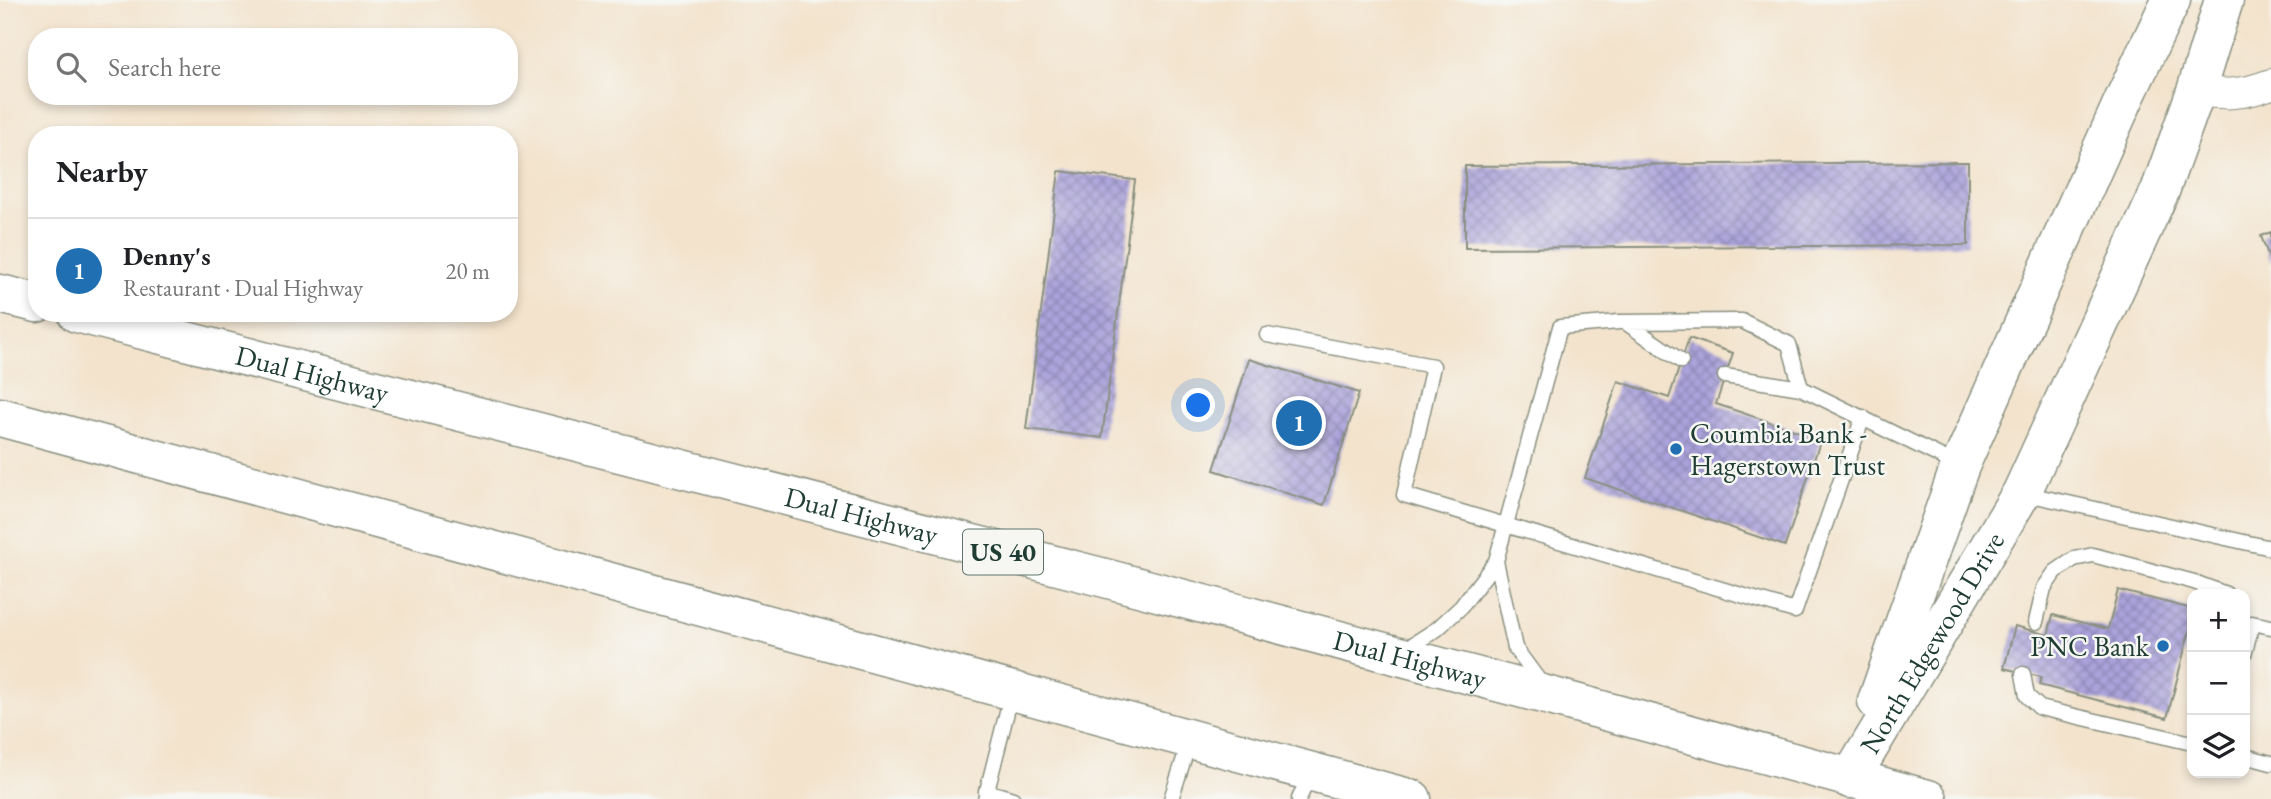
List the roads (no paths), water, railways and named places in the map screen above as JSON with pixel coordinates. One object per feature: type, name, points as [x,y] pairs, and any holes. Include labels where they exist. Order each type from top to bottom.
[{"type":"main road","name":"North Edgewood Drive","points":[[1846,789],[1959,466],[2171,0]]},
{"type":"main road","name":"North Edgewood Drive","points":[[1846,789],[2022,492],[2160,191],[2224,0]]},
{"type":"main road","points":[[0,293],[28,301]]},
{"type":"main road","name":"Dual Highway","points":[[111,322],[1550,696],[1846,789],[1928,799]]},
{"type":"main road","points":[[0,417],[1190,740],[1305,786],[1412,799]]},
{"type":"street","points":[[2196,90],[2226,95],[2250,92],[2271,84]]},
{"type":"lane","points":[[1396,656],[1437,629],[1461,607],[1496,561],[1560,327],[1625,322],[1742,321],[1789,344],[1801,388]]},
{"type":"lane","points":[[1625,322],[1681,361]]},
{"type":"lane","points":[[1267,335],[1433,366],[1404,495],[1796,611],[1863,417]]},
{"type":"lane","points":[[1725,376],[1801,388],[1959,466]]},
{"type":"lane","points":[[2022,492],[2271,548]]},
{"type":"lane","points":[[2036,622],[2044,588],[2055,572],[2074,559],[2093,555],[2213,589]]},
{"type":"lane","points":[[1496,561],[1515,648],[1550,696]]},
{"type":"lane","points":[[2250,618],[2271,627]]},
{"type":"lane","points":[[2023,674],[2027,696],[2040,708],[2187,742]]},
{"type":"lane","points":[[1012,691],[986,795],[1013,799]]},
{"type":"lane","points":[[1171,799],[1190,740]]},
{"type":"lane","points":[[2250,757],[2271,763]]},
{"type":"place","name":"Denny's","points":[[1299,423]]},
{"type":"place","name":"Coumbia Bank - Hagerstown Trust","points":[[1676,449]]},
{"type":"place","name":"PNC Bank","points":[[2163,646]]}]
